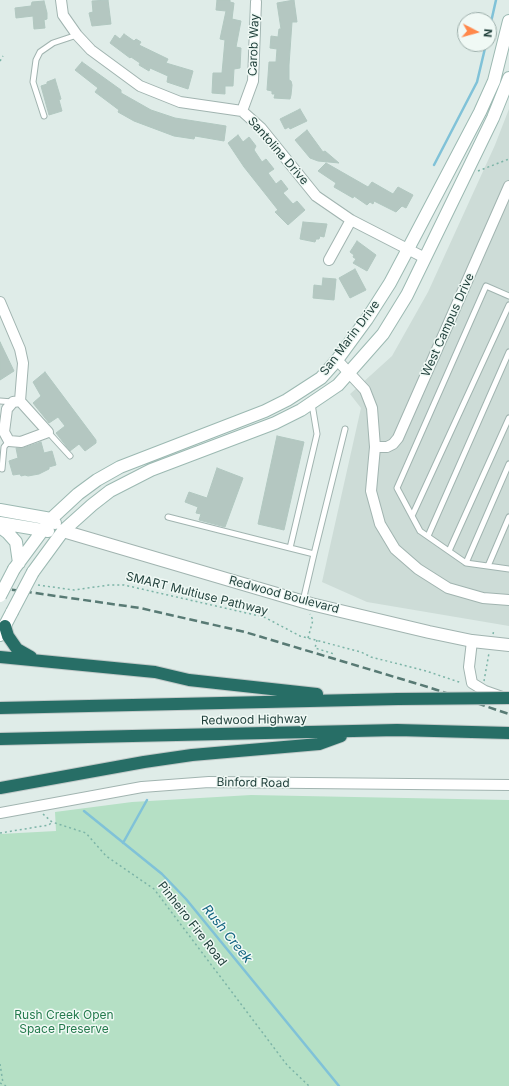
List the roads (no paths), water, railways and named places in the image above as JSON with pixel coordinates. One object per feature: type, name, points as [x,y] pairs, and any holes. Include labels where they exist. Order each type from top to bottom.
[{"type":"highway","points":[[2,630],[17,649],[37,660]]},
{"type":"highway","points":[[0,657],[155,672],[189,680],[366,700]]},
{"type":"highway","name":"Redwood Highway","points":[[0,708],[398,699],[509,699]]},
{"type":"highway","name":"Redwood Highway","points":[[0,739],[397,730],[509,733]]},
{"type":"highway","points":[[0,788],[97,770],[192,755],[319,744],[354,732]]},
{"type":"main road","name":"San Marin Drive","points":[[0,596],[17,566],[40,531],[78,494],[120,467],[265,411],[287,400],[321,378],[337,360],[378,302],[408,249],[485,99],[494,80],[509,21]]},
{"type":"main road","name":"San Marin Drive","points":[[2,630],[33,572],[63,531],[92,505],[127,481],[255,431],[312,403],[338,385],[383,334],[407,295],[493,118],[509,78]]},
{"type":"main road","points":[[0,510],[51,519]]},
{"type":"main road","name":"Redwood Boulevard","points":[[51,519],[63,531]]},
{"type":"main road","name":"Redwood Boulevard","points":[[0,523],[40,531],[63,531],[307,603],[472,640],[509,645]]},
{"type":"main road","points":[[0,527],[16,542],[17,566]]},
{"type":"street","name":"Santolina Drive","points":[[61,0],[63,15],[77,35],[91,50],[140,86],[180,102],[242,111],[261,128],[316,196],[351,220],[425,258]]},
{"type":"street","name":"Carob Way","points":[[242,111],[253,81],[256,2]]},
{"type":"street","name":"West Campus Drive","points":[[375,447],[388,447],[394,444],[398,438],[509,186]]},
{"type":"street","points":[[329,260],[351,220]]},
{"type":"street","points":[[1,305],[20,349],[23,363],[16,402],[7,409],[4,432],[8,441],[21,442],[48,432],[16,402]]},
{"type":"street","points":[[337,360],[365,390],[372,408],[375,447],[371,491],[380,524],[395,549],[418,569],[448,588],[483,598],[509,600]]},
{"type":"street","points":[[472,640],[469,667],[472,683],[485,691],[509,699]]},
{"type":"street","name":"Binford Road","points":[[0,813],[142,787],[208,782],[509,785]]},
{"type":"lane","points":[[44,116],[33,82],[36,60],[40,52],[53,43],[77,35]]},
{"type":"lane","points":[[509,296],[486,286],[396,488],[420,531],[466,563],[509,569]]},
{"type":"lane","points":[[412,516],[509,305]]},
{"type":"lane","points":[[428,536],[509,352]]},
{"type":"lane","points":[[0,401],[16,402]]},
{"type":"lane","points":[[290,548],[317,434],[312,403]]},
{"type":"lane","points":[[449,551],[509,418]]},
{"type":"lane","points":[[307,603],[314,554],[345,429]]},
{"type":"lane","points":[[48,432],[70,456]]},
{"type":"lane","points":[[2,469],[4,447],[8,441]]},
{"type":"lane","points":[[466,563],[509,464]]},
{"type":"lane","points":[[168,517],[314,554]]},
{"type":"lane","points":[[488,566],[509,517]]},
{"type":"waterway","points":[[493,12],[496,0]]},
{"type":"waterway","points":[[434,165],[477,82],[484,52]]},
{"type":"waterway","points":[[123,843],[147,800]]},
{"type":"waterway","name":"Rush Creek","points":[[84,811],[162,874],[186,899],[339,1086]]},
{"type":"railway","points":[[0,588],[140,608],[245,632],[428,687],[509,714]]},
{"type":"park label","name":"Rush Creek Open Space Preserve","points":[[64,1022]]}]
